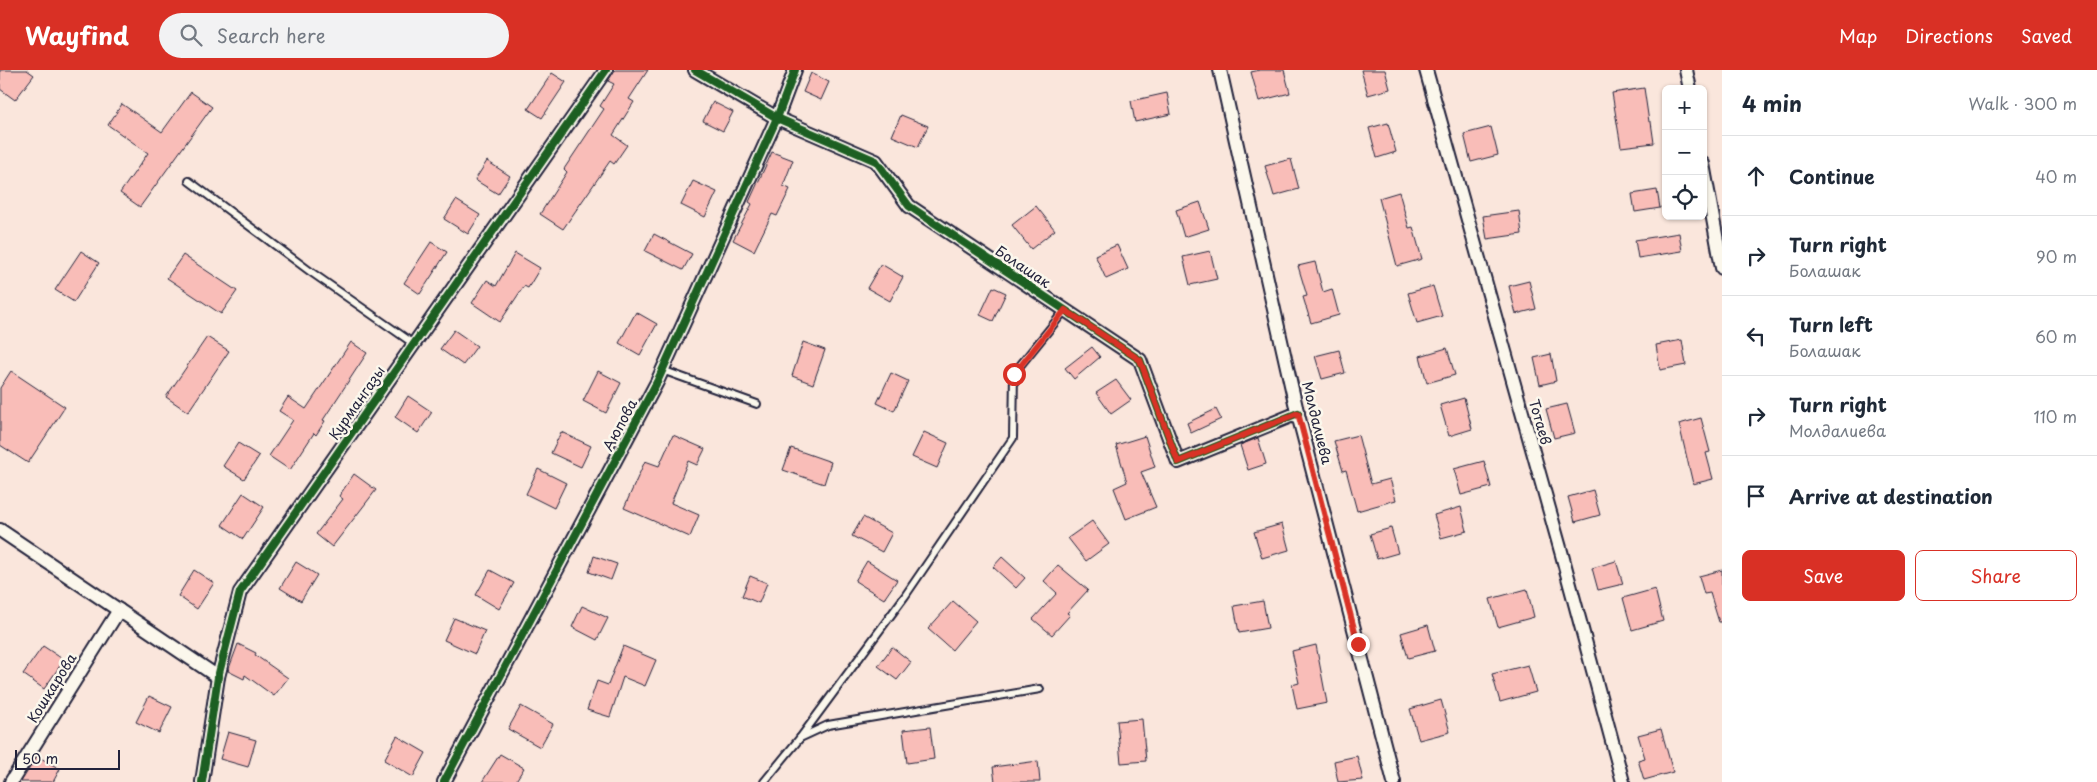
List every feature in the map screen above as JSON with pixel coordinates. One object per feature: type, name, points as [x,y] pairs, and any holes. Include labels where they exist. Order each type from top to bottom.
[{"type":"street","name":"Курмангазы","points":[[202,782],[218,677],[240,592],[606,70]]},
{"type":"street","name":"Болашак","points":[[696,70],[777,118],[876,161],[909,206],[1140,360],[1178,462],[1298,413]]},
{"type":"street","name":"Аюпова","points":[[444,782],[662,370],[777,118],[795,70]]},
{"type":"street","name":"Молдалиева","points":[[1220,70],[1298,413],[1394,782]]},
{"type":"street","name":"Тотаев","points":[[1426,70],[1623,782]]},
{"type":"street","points":[[1686,70],[1689,85]]},
{"type":"street","points":[[1705,175],[1722,268]]},
{"type":"street","points":[[0,530],[218,677]]},
{"type":"street","name":"Кошкарова","points":[[11,782],[119,610]]},
{"type":"lane","points":[[189,181],[311,272],[414,344]]},
{"type":"lane","points":[[764,782],[800,738],[905,596],[1013,438],[1014,374],[1065,310]]},
{"type":"lane","points":[[662,370],[757,404]]},
{"type":"lane","points":[[800,738],[828,725],[1040,689]]},
{"type":"building","points":[[0,70],[27,70],[34,75],[15,100],[0,89]]},
{"type":"building","points":[[615,70],[648,70],[629,99],[634,102],[613,135],[627,145],[614,164],[610,161],[563,229],[540,214],[567,172],[564,169],[604,109],[600,106],[614,84],[608,81]]},
{"type":"building","points":[[1284,70],[1290,93],[1259,101],[1251,72]]},
{"type":"building","points":[[1361,70],[1385,70],[1390,89],[1368,95]]},
{"type":"building","points":[[552,73],[566,82],[542,118],[528,109]]},
{"type":"building","points":[[811,73],[829,82],[821,100],[803,92]]},
{"type":"building","points":[[1644,88],[1654,143],[1621,147],[1612,93]]},
{"type":"building","points":[[191,92],[212,107],[140,207],[120,193],[148,153],[108,125],[122,104],[162,132]]},
{"type":"building","points":[[1167,93],[1171,114],[1135,122],[1131,101]]},
{"type":"building","points":[[713,102],[733,112],[723,131],[703,121]]},
{"type":"building","points":[[901,115],[928,126],[918,147],[892,136]]},
{"type":"building","points":[[1388,123],[1396,152],[1377,158],[1369,128]]},
{"type":"building","points":[[1491,127],[1498,155],[1471,162],[1464,134]]},
{"type":"building","points":[[772,152],[793,160],[783,186],[790,189],[777,216],[772,214],[754,251],[733,240],[752,204],[749,202]]},
{"type":"building","points":[[1291,159],[1299,189],[1274,196],[1265,166]]},
{"type":"building","points":[[487,161],[510,176],[498,194],[475,180]]},
{"type":"building","points":[[693,181],[717,192],[705,217],[681,205]]},
{"type":"building","points":[[1657,190],[1660,208],[1635,212],[1632,194]]},
{"type":"building","points":[[1399,192],[1409,228],[1413,227],[1422,259],[1397,266],[1379,198]]},
{"type":"building","points":[[456,200],[480,215],[468,234],[444,219]]},
{"type":"building","points":[[1200,202],[1209,229],[1184,237],[1176,210]]},
{"type":"building","points":[[1036,206],[1055,230],[1031,249],[1012,225]]},
{"type":"building","points":[[1519,211],[1522,234],[1487,239],[1483,216]]},
{"type":"building","points":[[1679,233],[1682,251],[1638,258],[1635,240]]},
{"type":"building","points":[[654,234],[692,254],[683,270],[645,251]]},
{"type":"building","points":[[431,242],[447,252],[420,294],[404,283]]},
{"type":"building","points":[[1117,245],[1128,269],[1106,279],[1095,255]]},
{"type":"building","points":[[81,251],[99,263],[74,302],[55,290]]},
{"type":"building","points":[[1210,251],[1217,279],[1190,285],[1183,257]]},
{"type":"building","points":[[515,253],[540,268],[528,288],[524,286],[500,322],[472,303],[487,280],[496,286]]},
{"type":"building","points":[[183,255],[237,291],[221,314],[167,278]]},
{"type":"building","points":[[1315,262],[1323,292],[1332,289],[1339,315],[1311,323],[1303,297],[1307,296],[1298,266]]},
{"type":"building","points":[[881,264],[903,277],[890,301],[867,288]]},
{"type":"building","points":[[1529,281],[1536,309],[1516,314],[1509,286]]},
{"type":"building","points":[[1433,286],[1442,316],[1417,323],[1408,293]]},
{"type":"building","points":[[993,287],[1006,293],[993,321],[980,315]]},
{"type":"building","points":[[636,312],[657,324],[640,355],[619,343]]},
{"type":"building","points":[[454,330],[477,346],[463,365],[440,349]]},
{"type":"building","points":[[207,337],[229,351],[188,412],[166,397]]},
{"type":"building","points":[[1682,340],[1686,365],[1660,370],[1656,345]]},
{"type":"building","points":[[351,342],[367,353],[323,420],[325,421],[316,435],[314,433],[290,470],[269,456],[293,420],[279,411],[288,397],[306,409]]},
{"type":"building","points":[[803,342],[825,350],[813,384],[792,376]]},
{"type":"building","points":[[1092,347],[1100,357],[1074,379],[1065,368]]},
{"type":"building","points":[[1447,348],[1455,375],[1427,383],[1420,356]]},
{"type":"building","points":[[1339,350],[1345,373],[1322,379],[1315,356]]},
{"type":"building","points":[[1551,354],[1556,381],[1540,385],[1534,358]]},
{"type":"building","points":[[11,371],[65,407],[28,463],[0,445],[0,388]]},
{"type":"building","points":[[598,371],[621,383],[606,413],[583,401]]},
{"type":"building","points":[[891,373],[908,381],[894,411],[877,403]]},
{"type":"building","points":[[1116,380],[1131,400],[1111,414],[1096,393]]},
{"type":"building","points":[[408,396],[432,412],[418,433],[395,417]]},
{"type":"building","points":[[1464,398],[1472,429],[1449,436],[1440,405]]},
{"type":"building","points":[[1567,404],[1575,433],[1554,438],[1546,409]]},
{"type":"building","points":[[1216,409],[1221,419],[1191,433],[1187,423]]},
{"type":"building","points":[[1701,418],[1710,452],[1706,453],[1713,479],[1693,484],[1679,424]]},
{"type":"building","points":[[561,432],[591,446],[581,467],[551,453]]},
{"type":"building","points":[[924,432],[948,443],[937,468],[912,457]]},
{"type":"building","points":[[673,435],[705,449],[697,465],[688,461],[671,503],[699,515],[690,537],[624,508],[645,461],[659,466]]},
{"type":"building","points":[[1358,435],[1371,484],[1390,479],[1396,500],[1357,511],[1346,470],[1343,471],[1334,441]]},
{"type":"building","points":[[1145,436],[1155,467],[1141,472],[1156,507],[1126,519],[1114,488],[1127,482],[1116,445]]},
{"type":"building","points":[[1258,438],[1266,464],[1248,470],[1240,445]]},
{"type":"building","points":[[238,443],[259,456],[244,479],[223,466]]},
{"type":"building","points":[[791,448],[831,462],[824,484],[783,470]]},
{"type":"building","points":[[1484,461],[1491,487],[1461,495],[1454,469]]},
{"type":"building","points":[[538,469],[566,483],[554,508],[526,494]]},
{"type":"building","points":[[354,474],[376,490],[332,547],[316,534],[343,499],[339,496]]},
{"type":"building","points":[[1593,490],[1600,515],[1575,522],[1568,497]]},
{"type":"building","points":[[243,493],[264,507],[243,539],[222,525]]},
{"type":"building","points":[[1461,507],[1467,531],[1441,538],[1434,515]]},
{"type":"building","points":[[863,517],[892,533],[882,552],[852,536]]},
{"type":"building","points":[[1092,521],[1109,544],[1086,561],[1068,538]]},
{"type":"building","points":[[1282,524],[1289,550],[1262,558],[1254,532]]},
{"type":"building","points":[[1391,528],[1398,553],[1377,559],[1370,534]]},
{"type":"building","points":[[594,556],[617,564],[611,580],[589,572]]},
{"type":"building","points":[[1002,557],[1025,578],[1016,588],[993,567]]},
{"type":"building","points":[[867,561],[897,580],[884,599],[855,581]]},
{"type":"building","points":[[1616,561],[1623,584],[1598,590],[1592,568]]},
{"type":"building","points":[[296,562],[317,575],[301,601],[280,588]]},
{"type":"building","points":[[1058,565],[1088,590],[1067,613],[1070,615],[1052,635],[1033,619],[1057,593],[1044,581]]},
{"type":"building","points":[[194,570],[214,583],[197,609],[178,596]]},
{"type":"building","points":[[490,570],[514,583],[499,609],[476,595]]},
{"type":"building","points":[[1722,570],[1722,622],[1719,622],[1710,593],[1704,594],[1699,576]]},
{"type":"building","points":[[750,576],[767,583],[759,603],[742,596]]},
{"type":"building","points":[[1527,589],[1534,617],[1498,627],[1490,599]]},
{"type":"building","points":[[1655,589],[1663,621],[1632,630],[1623,598]]},
{"type":"building","points":[[953,601],[976,621],[952,650],[928,629]]},
{"type":"building","points":[[1263,601],[1268,628],[1239,633],[1234,606]]},
{"type":"building","points":[[582,606],[608,618],[597,640],[572,627]]},
{"type":"building","points":[[454,618],[485,631],[475,654],[444,640]]},
{"type":"building","points":[[1428,625],[1435,651],[1408,658],[1401,633]]},
{"type":"building","points":[[238,644],[256,653],[255,655],[288,678],[274,696],[245,675],[244,679],[228,671]]},
{"type":"building","points":[[1316,645],[1327,703],[1297,709],[1292,685],[1299,683],[1292,651]]},
{"type":"building","points":[[43,646],[64,660],[44,689],[23,674]]},
{"type":"building","points":[[623,646],[656,660],[645,686],[623,677],[610,717],[587,710],[597,681],[608,685]]},
{"type":"building","points":[[892,647],[911,662],[897,680],[878,666]]},
{"type":"building","points":[[1528,665],[1536,692],[1500,702],[1492,674]]},
{"type":"building","points":[[149,696],[172,707],[159,733],[136,722]]},
{"type":"building","points":[[1441,700],[1450,732],[1419,740],[1410,709]]},
{"type":"building","points":[[521,706],[553,724],[540,747],[508,729]]},
{"type":"building","points":[[1142,719],[1146,761],[1121,763],[1117,721]]},
{"type":"building","points":[[930,727],[934,759],[907,763],[903,730]]},
{"type":"building","points":[[1661,729],[1673,772],[1644,780],[1638,760],[1645,758],[1638,735]]},
{"type":"building","points":[[228,732],[256,740],[248,767],[220,759]]},
{"type":"building","points":[[397,736],[426,753],[413,777],[384,760]]},
{"type":"building","points":[[500,754],[524,768],[515,782],[482,782]]},
{"type":"building","points":[[37,756],[60,769],[53,782],[21,782]]},
{"type":"building","points":[[1357,756],[1363,780],[1338,782],[1334,761]]},
{"type":"building","points":[[1038,761],[1040,782],[995,782],[993,767]]},
{"type":"cycle path","points":[[202,782],[218,677],[240,592],[606,70]]},
{"type":"cycle path","points":[[695,70],[777,118],[876,161],[909,206],[1140,360],[1178,462],[1298,413]]},
{"type":"cycle path","points":[[444,782],[657,382],[777,118],[795,70]]},
{"type":"route","points":[[1014,374],[1065,310],[1140,360],[1178,462],[1298,413],[1358,644]]}]
